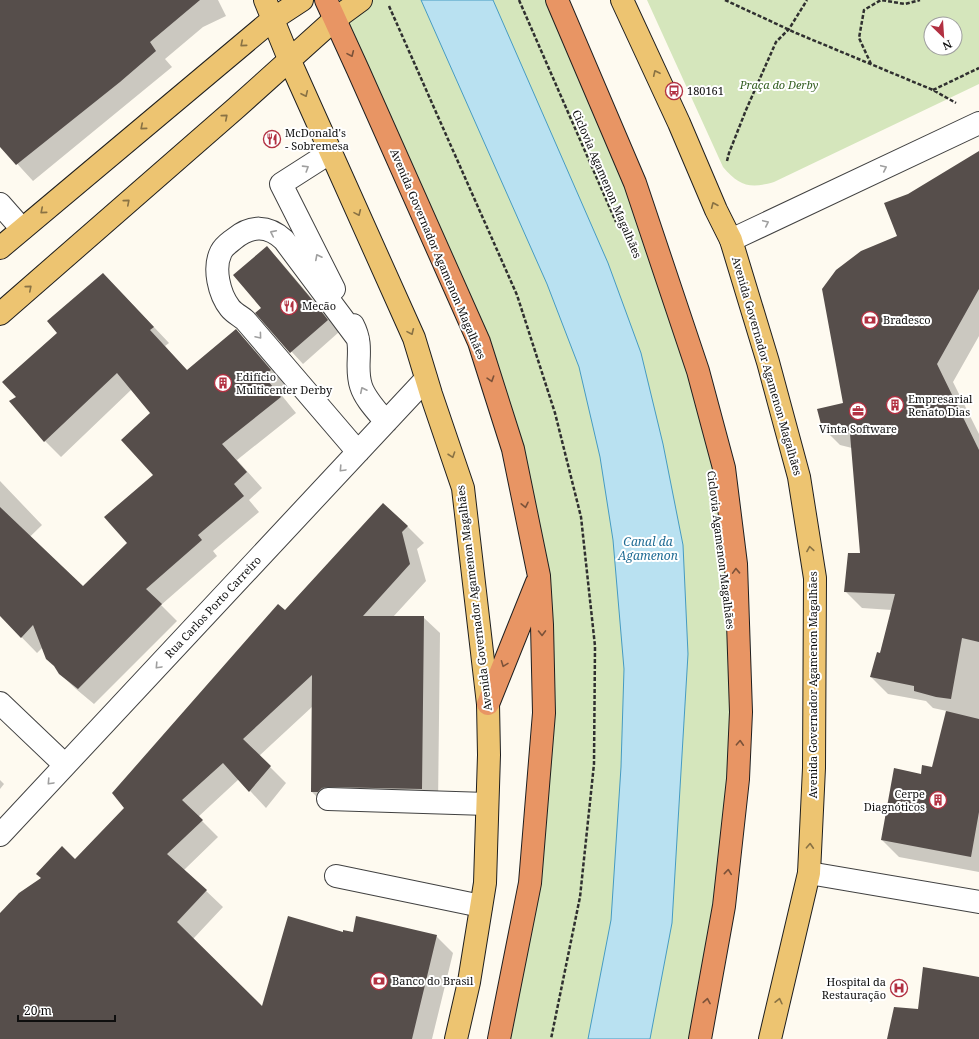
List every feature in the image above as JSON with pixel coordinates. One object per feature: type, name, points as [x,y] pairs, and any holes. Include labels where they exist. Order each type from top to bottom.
[{"type":"highway","points":[[557,0],[635,183],[698,372],[724,468],[736,564],[741,712],[738,779],[724,906],[700,1039]]},
{"type":"highway","name":"Avenida Governador Agamenon Magalhães","points":[[330,9],[479,342],[513,449],[539,576],[542,625],[544,713],[530,882],[498,1039]]},
{"type":"highway","points":[[488,704],[539,576]]},
{"type":"main road","points":[[0,248],[269,10],[302,0]]},
{"type":"main road","points":[[0,314],[236,108],[289,59],[330,9],[360,0]]},
{"type":"main road","name":"Avenida Governador Agamenon Magalhães","points":[[622,0],[679,123],[716,210],[731,240],[768,362],[800,477],[815,578],[814,768],[809,873],[770,1039]]},
{"type":"main road","name":"Avenida Governador Agamenon Magalhães","points":[[269,10],[289,59],[414,338],[426,379],[463,488],[488,704],[487,804],[485,883],[469,982],[456,1039]]},
{"type":"street","points":[[731,240],[979,123]]},
{"type":"street","points":[[331,152],[281,184],[355,330],[360,349],[359,377],[364,394],[386,422]]},
{"type":"street","points":[[0,204],[22,229]]},
{"type":"street","points":[[358,339],[278,234],[270,230],[248,230],[242,232],[225,246],[218,260],[218,277],[222,293],[231,309],[245,320],[358,452]]},
{"type":"street","name":"Rua Carlos Porto Carreiro","points":[[0,835],[426,379]]},
{"type":"street","points":[[0,703],[65,765]]},
{"type":"street","points":[[328,799],[487,804]]},
{"type":"street","points":[[809,873],[979,902]]},
{"type":"street","points":[[336,876],[481,906]]},
{"type":"path","name":"Ciclovia Agamenon Magalhães","points":[[519,0],[618,227]]},
{"type":"path","points":[[725,0],[932,90],[959,105]]},
{"type":"path","points":[[726,167],[729,153],[743,117],[776,42],[789,29],[807,0]]},
{"type":"path","points":[[871,64],[859,38],[864,10],[881,0],[905,4],[920,0]]},
{"type":"path","points":[[932,90],[979,68]]},
{"type":"green space","points":[[361,0],[557,0],[635,183],[724,468],[741,712],[700,1039],[499,1039],[530,882],[542,625],[513,449],[335,19]]},
{"type":"green space","name":"Praça do Derby","points":[[647,0],[979,0],[979,84],[774,182],[758,185],[746,184],[740,182],[723,167]]},
{"type":"water","name":"Canal da Agamenon","points":[[421,0],[493,0],[608,263],[641,353],[663,444],[683,545],[688,654],[672,923],[650,1039],[588,1039],[611,920],[621,767],[624,669],[613,540],[600,457],[579,367],[547,284]]},
{"type":"building","points":[[0,0],[200,0],[150,42],[156,51],[120,82],[16,165],[0,147]]},
{"type":"building","points":[[979,151],[979,289],[937,364],[979,450],[979,642],[962,638],[951,699],[936,697],[914,691],[914,686],[870,677],[877,652],[880,653],[895,594],[844,592],[848,553],[860,553],[850,434],[822,428],[817,409],[843,403],[822,289],[836,270],[861,251],[897,236],[884,203],[908,194]]},
{"type":"building","name":"Mecão","points":[[267,246],[328,320],[290,353],[255,313],[261,308],[233,275]]},
{"type":"building","points":[[103,273],[154,327],[150,330],[187,370],[236,329],[271,370],[264,376],[281,397],[222,444],[247,472],[234,484],[244,496],[198,535],[202,540],[146,589],[162,604],[78,689],[59,674],[54,666],[46,659],[33,625],[21,638],[0,616],[0,507],[83,586],[127,543],[104,517],[153,475],[121,440],[150,413],[117,373],[44,442],[9,401],[16,397],[2,382],[57,333],[47,321]]},
{"type":"building","points":[[383,503],[408,526],[402,532],[410,564],[363,616],[424,616],[422,789],[328,787],[322,788],[318,792],[311,792],[312,675],[243,739],[271,766],[249,792],[223,763],[182,800],[203,820],[167,854],[207,890],[177,922],[262,1006],[288,916],[343,932],[343,930],[353,932],[356,916],[437,935],[412,1039],[0,1039],[0,913],[19,893],[41,878],[36,874],[62,846],[75,859],[124,808],[112,793],[278,604],[285,610]]},
{"type":"building","points":[[946,711],[979,719],[979,812],[971,857],[881,840],[894,768],[921,774],[922,765],[932,767]]},
{"type":"building","points":[[923,967],[979,977],[979,1039],[887,1039],[894,1007],[918,1009]]},
{"type":"place","name":"180161","points":[[674,91]]},
{"type":"place","name":"McDonald's - Sobremesa","points":[[272,139]]},
{"type":"place","name":"Mecão","points":[[289,306]]},
{"type":"place","name":"Bradesco","points":[[870,320]]},
{"type":"place","name":"Edifício Multicenter Derby","points":[[223,383]]},
{"type":"place","name":"Empresarial Renato Dias","points":[[895,405]]},
{"type":"place","name":"Vinta Software","points":[[858,411]]},
{"type":"place","name":"Cerpe Diagnóticos","points":[[938,800]]},
{"type":"place","name":"Banco do Brasil","points":[[379,981]]},
{"type":"place","name":"Hospital da Restauração","points":[[899,988]]}]
